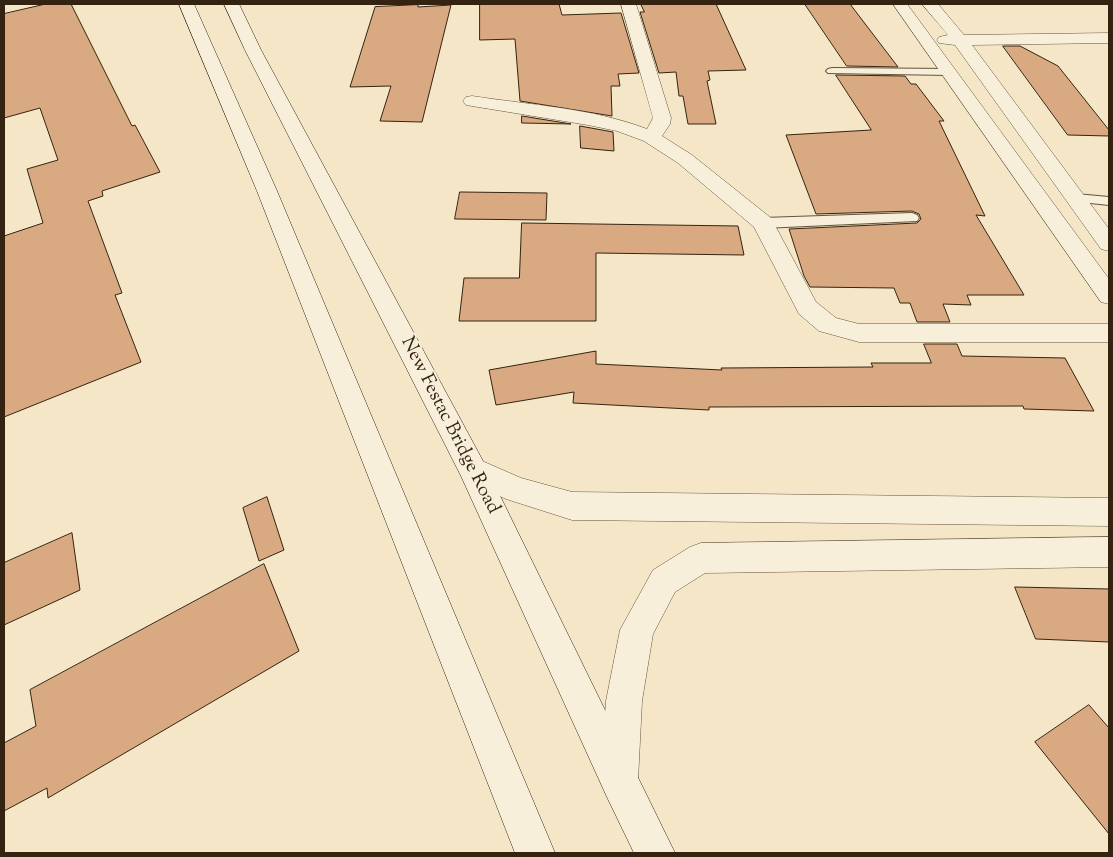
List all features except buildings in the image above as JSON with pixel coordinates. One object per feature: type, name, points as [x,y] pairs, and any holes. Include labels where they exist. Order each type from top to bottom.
[{"type":"street","points":[[186,4],[267,191],[535,853]]},
{"type":"street","points":[[200,4],[229,65],[222,85]]},
{"type":"street","points":[[216,4],[245,62],[267,76]]},
{"type":"street","name":"New Festac Bridge Road","points":[[231,4],[473,470],[619,782],[655,853]]},
{"type":"street","points":[[628,4],[662,118],[661,124],[651,137]]},
{"type":"street","points":[[900,4],[1109,296]]},
{"type":"street","points":[[930,4],[960,40],[1109,244]]},
{"type":"street","points":[[926,40],[1109,38]]},
{"type":"street","points":[[472,100],[614,124],[651,137],[685,159],[763,223],[807,308],[828,325],[859,333],[1109,333]]},
{"type":"street","points":[[473,470],[516,490],[572,506],[1109,512]]},
{"type":"street","points":[[619,782],[624,702],[637,630],[664,581],[701,558],[1109,552]]},
{"type":"lane","points":[[832,71],[949,72]]},
{"type":"lane","points":[[1076,198],[1109,201]]},
{"type":"lane","points":[[763,223],[912,218]]}]
